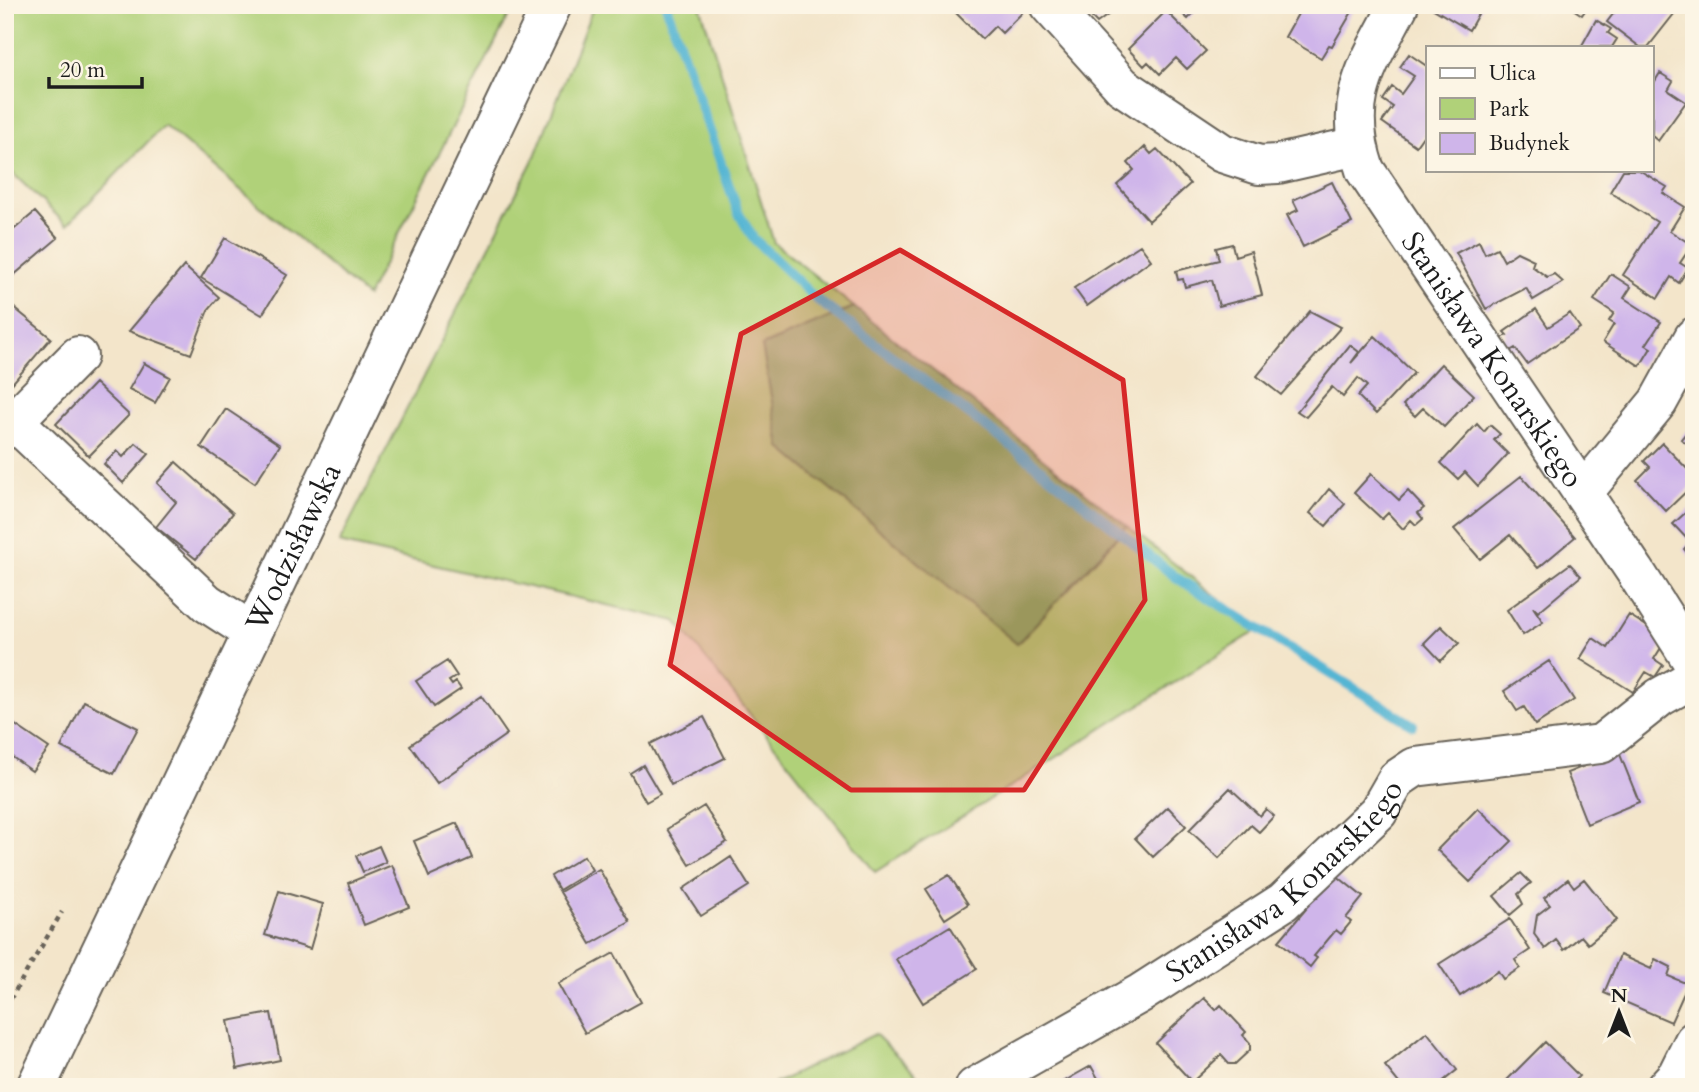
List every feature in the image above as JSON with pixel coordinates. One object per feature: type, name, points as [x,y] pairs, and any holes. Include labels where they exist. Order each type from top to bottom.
[{"type":"street","name":"Wodzisławska","points":[[36,1087],[551,5]]},
{"type":"street","points":[[1049,5],[1122,86],[1222,153],[1259,165],[1278,164],[1357,146]]},
{"type":"street","name":"Stanisława Konarskiego","points":[[1399,5],[1356,95],[1354,120],[1357,146],[1365,170],[1583,494],[1689,645]]},
{"type":"street","points":[[1583,494],[1658,402],[1694,337]]},
{"type":"street","points":[[78,355],[10,425],[208,603],[252,632]]},
{"type":"street","name":"Stanisława Konarskiego","points":[[975,1087],[1141,993],[1283,902],[1378,812],[1397,779],[1415,767],[1601,744],[1660,696],[1694,678]]},
{"type":"street","points":[[1666,1087],[1678,1074],[1694,1041]]},
{"type":"path","points":[[5,1008],[62,912]]},
{"type":"highlighted area","points":[[900,250],[1123,380],[1145,600],[1024,790],[851,790],[670,665],[741,334]]},
{"type":"green space","points":[[5,5],[514,5],[367,297],[164,125],[67,225],[5,166]]},
{"type":"green space","points":[[594,5],[700,5],[774,243],[854,307],[762,346],[1017,644],[1127,526],[1258,630],[875,872],[676,621],[339,543],[535,156]]},
{"type":"green space","points":[[854,307],[1127,526],[1017,644],[780,447],[762,346]]},
{"type":"green space","points":[[875,1034],[929,1087],[768,1087]]},
{"type":"building","points":[[948,5],[1015,5],[1022,13],[1002,33],[995,26],[982,39]]},
{"type":"building","points":[[1080,5],[1117,5],[1119,7],[1097,23]]},
{"type":"building","points":[[1173,5],[1201,5],[1188,19]]},
{"type":"building","points":[[1303,5],[1356,5],[1332,46],[1329,45],[1321,58],[1285,37]]},
{"type":"building","points":[[1433,5],[1483,5],[1469,30],[1432,8]]},
{"type":"building","points":[[1567,5],[1589,5],[1582,15]]},
{"type":"building","points":[[1620,5],[1675,5],[1670,11],[1674,14],[1649,46],[1639,46],[1607,22]]},
{"type":"building","points":[[1166,11],[1206,51],[1187,69],[1176,58],[1160,74],[1148,62],[1144,66],[1128,49]]},
{"type":"building","points":[[1596,20],[1611,29],[1608,33],[1617,39],[1613,46],[1582,46]]},
{"type":"building","points":[[1409,54],[1426,66],[1426,132],[1416,146],[1382,122],[1393,107],[1383,100],[1392,87],[1401,94],[1414,76],[1400,67]]},
{"type":"building","points":[[1660,73],[1673,81],[1668,90],[1686,102],[1658,141],[1654,138],[1655,81]]},
{"type":"building","points":[[1145,147],[1151,154],[1157,149],[1190,184],[1149,221],[1117,185],[1134,170],[1128,163]]},
{"type":"building","points":[[1622,172],[1642,172],[1667,187],[1663,193],[1685,207],[1670,231],[1692,245],[1680,263],[1688,268],[1679,283],[1671,277],[1658,298],[1623,275],[1657,222],[1610,192]]},
{"type":"building","points":[[1332,182],[1352,223],[1303,247],[1287,215],[1298,210],[1293,200]]},
{"type":"building","points":[[35,212],[58,238],[14,275],[5,265],[5,237]]},
{"type":"building","points":[[225,238],[287,275],[262,315],[201,278]]},
{"type":"building","points":[[1479,241],[1485,254],[1497,248],[1504,261],[1517,252],[1534,260],[1532,266],[1547,277],[1554,274],[1563,282],[1533,300],[1526,288],[1486,309],[1456,253]]},
{"type":"building","points":[[1232,244],[1235,256],[1251,251],[1262,295],[1219,306],[1212,280],[1185,287],[1183,279],[1178,280],[1176,271],[1219,260],[1216,248]]},
{"type":"building","points":[[1140,245],[1151,260],[1087,306],[1074,288]]},
{"type":"building","points":[[184,266],[219,297],[208,310],[191,354],[129,331]]},
{"type":"building","points":[[1611,274],[1631,287],[1624,298],[1661,322],[1646,345],[1651,348],[1640,366],[1603,342],[1614,324],[1609,321],[1614,313],[1594,300]]},
{"type":"building","points":[[7,302],[51,338],[10,386],[5,381]]},
{"type":"building","points":[[1536,309],[1548,327],[1570,313],[1580,328],[1527,364],[1515,348],[1510,351],[1501,339],[1507,335],[1504,332]]},
{"type":"building","points":[[1310,311],[1341,327],[1281,395],[1257,376]]},
{"type":"building","points":[[1375,336],[1414,373],[1376,414],[1358,396],[1367,386],[1358,378],[1343,397],[1332,387],[1306,417],[1297,411],[1350,345],[1359,352],[1351,363]]},
{"type":"building","points":[[144,363],[170,377],[155,403],[129,389]]},
{"type":"building","points":[[1441,364],[1474,395],[1444,427],[1423,408],[1415,416],[1403,405]]},
{"type":"building","points":[[95,383],[129,415],[89,456],[56,424]]},
{"type":"building","points":[[226,409],[280,445],[255,483],[201,447]]},
{"type":"building","points":[[1694,423],[1694,449],[1681,439]]},
{"type":"building","points":[[1477,424],[1484,432],[1490,425],[1500,434],[1494,440],[1508,454],[1478,486],[1465,472],[1458,479],[1441,463]]},
{"type":"building","points":[[136,443],[149,454],[123,483],[104,464],[117,451],[123,457]]},
{"type":"building","points":[[1662,443],[1694,476],[1694,484],[1666,511],[1637,480],[1650,467],[1644,461]]},
{"type":"building","points":[[176,462],[233,513],[196,559],[156,527],[176,502],[157,483]]},
{"type":"building","points":[[1371,474],[1399,500],[1408,491],[1424,508],[1418,513],[1423,519],[1416,525],[1411,520],[1403,529],[1388,513],[1382,519],[1354,493]]},
{"type":"building","points":[[1521,476],[1575,537],[1538,568],[1510,535],[1480,559],[1454,529]]},
{"type":"building","points":[[1329,489],[1345,504],[1326,526],[1310,513]]},
{"type":"building","points":[[1694,505],[1692,559],[1684,549],[1690,542],[1673,524]]},
{"type":"building","points":[[1570,564],[1581,576],[1538,612],[1533,607],[1543,622],[1523,635],[1507,610]]},
{"type":"building","points":[[1629,615],[1662,636],[1664,643],[1654,659],[1663,665],[1655,677],[1646,672],[1633,692],[1580,659],[1593,638],[1608,648]]},
{"type":"building","points":[[1441,626],[1459,643],[1441,661],[1424,643]]},
{"type":"building","points":[[447,661],[457,676],[449,681],[452,685],[456,682],[461,689],[434,707],[416,681]]},
{"type":"building","points":[[1549,661],[1574,700],[1535,725],[1524,707],[1517,711],[1504,691]]},
{"type":"building","points":[[481,696],[507,734],[437,783],[410,745]]},
{"type":"building","points":[[84,701],[138,728],[114,774],[61,747]]},
{"type":"building","points":[[704,717],[725,758],[671,785],[650,744]]},
{"type":"building","points":[[5,718],[49,748],[32,771],[5,752]]},
{"type":"building","points":[[1619,752],[1639,802],[1587,824],[1567,773]]},
{"type":"building","points":[[643,765],[660,794],[646,802],[630,773]]},
{"type":"building","points":[[1230,788],[1260,816],[1266,809],[1274,816],[1259,832],[1251,825],[1219,858],[1189,830]]},
{"type":"building","points":[[704,806],[727,842],[690,865],[667,829]]},
{"type":"building","points":[[1168,807],[1186,826],[1153,857],[1135,838]]},
{"type":"building","points":[[1478,808],[1512,841],[1470,882],[1437,850]]},
{"type":"building","points":[[457,823],[472,858],[429,877],[414,841]]},
{"type":"building","points":[[379,846],[386,862],[363,872],[356,856]]},
{"type":"building","points":[[584,856],[592,870],[559,890],[551,876]]},
{"type":"building","points":[[731,857],[749,886],[701,916],[683,889]]},
{"type":"building","points":[[392,865],[409,907],[364,925],[348,883]]},
{"type":"building","points":[[599,869],[630,922],[591,944],[560,892]]},
{"type":"building","points":[[1521,873],[1531,883],[1518,894],[1523,904],[1510,915],[1494,896]]},
{"type":"building","points":[[949,875],[968,904],[945,919],[926,889]]},
{"type":"building","points":[[1336,875],[1363,897],[1346,918],[1351,922],[1341,934],[1336,930],[1314,956],[1317,958],[1310,967],[1279,941],[1306,909],[1300,904]]},
{"type":"building","points":[[1568,879],[1574,887],[1584,879],[1617,920],[1588,944],[1581,936],[1564,950],[1556,940],[1545,949],[1534,934],[1537,915],[1550,905],[1544,898]]},
{"type":"building","points":[[279,891],[323,904],[310,949],[265,935]]},
{"type":"building","points":[[1510,919],[1530,950],[1515,960],[1520,968],[1503,979],[1498,971],[1460,996],[1439,964]]},
{"type":"building","points":[[950,926],[977,969],[923,1003],[896,959]]},
{"type":"building","points":[[614,953],[641,1002],[585,1033],[558,984]]},
{"type":"building","points":[[1620,955],[1651,969],[1655,959],[1671,967],[1668,976],[1688,984],[1671,1022],[1604,993]]},
{"type":"building","points":[[1204,998],[1216,1010],[1221,1005],[1246,1032],[1243,1035],[1250,1043],[1250,1050],[1235,1064],[1229,1064],[1221,1055],[1192,1082],[1156,1043]]},
{"type":"building","points":[[271,1013],[280,1060],[237,1069],[228,1021]]},
{"type":"building","points":[[1427,1032],[1457,1070],[1436,1087],[1402,1087],[1385,1066]]},
{"type":"building","points":[[1545,1042],[1579,1076],[1568,1087],[1510,1087],[1505,1082]]},
{"type":"building","points":[[1091,1066],[1103,1087],[1055,1087],[1075,1075]]},
{"type":"waterway","points":[[666,5],[738,212],[753,238],[816,299],[1027,458],[1177,578],[1413,725]]}]
